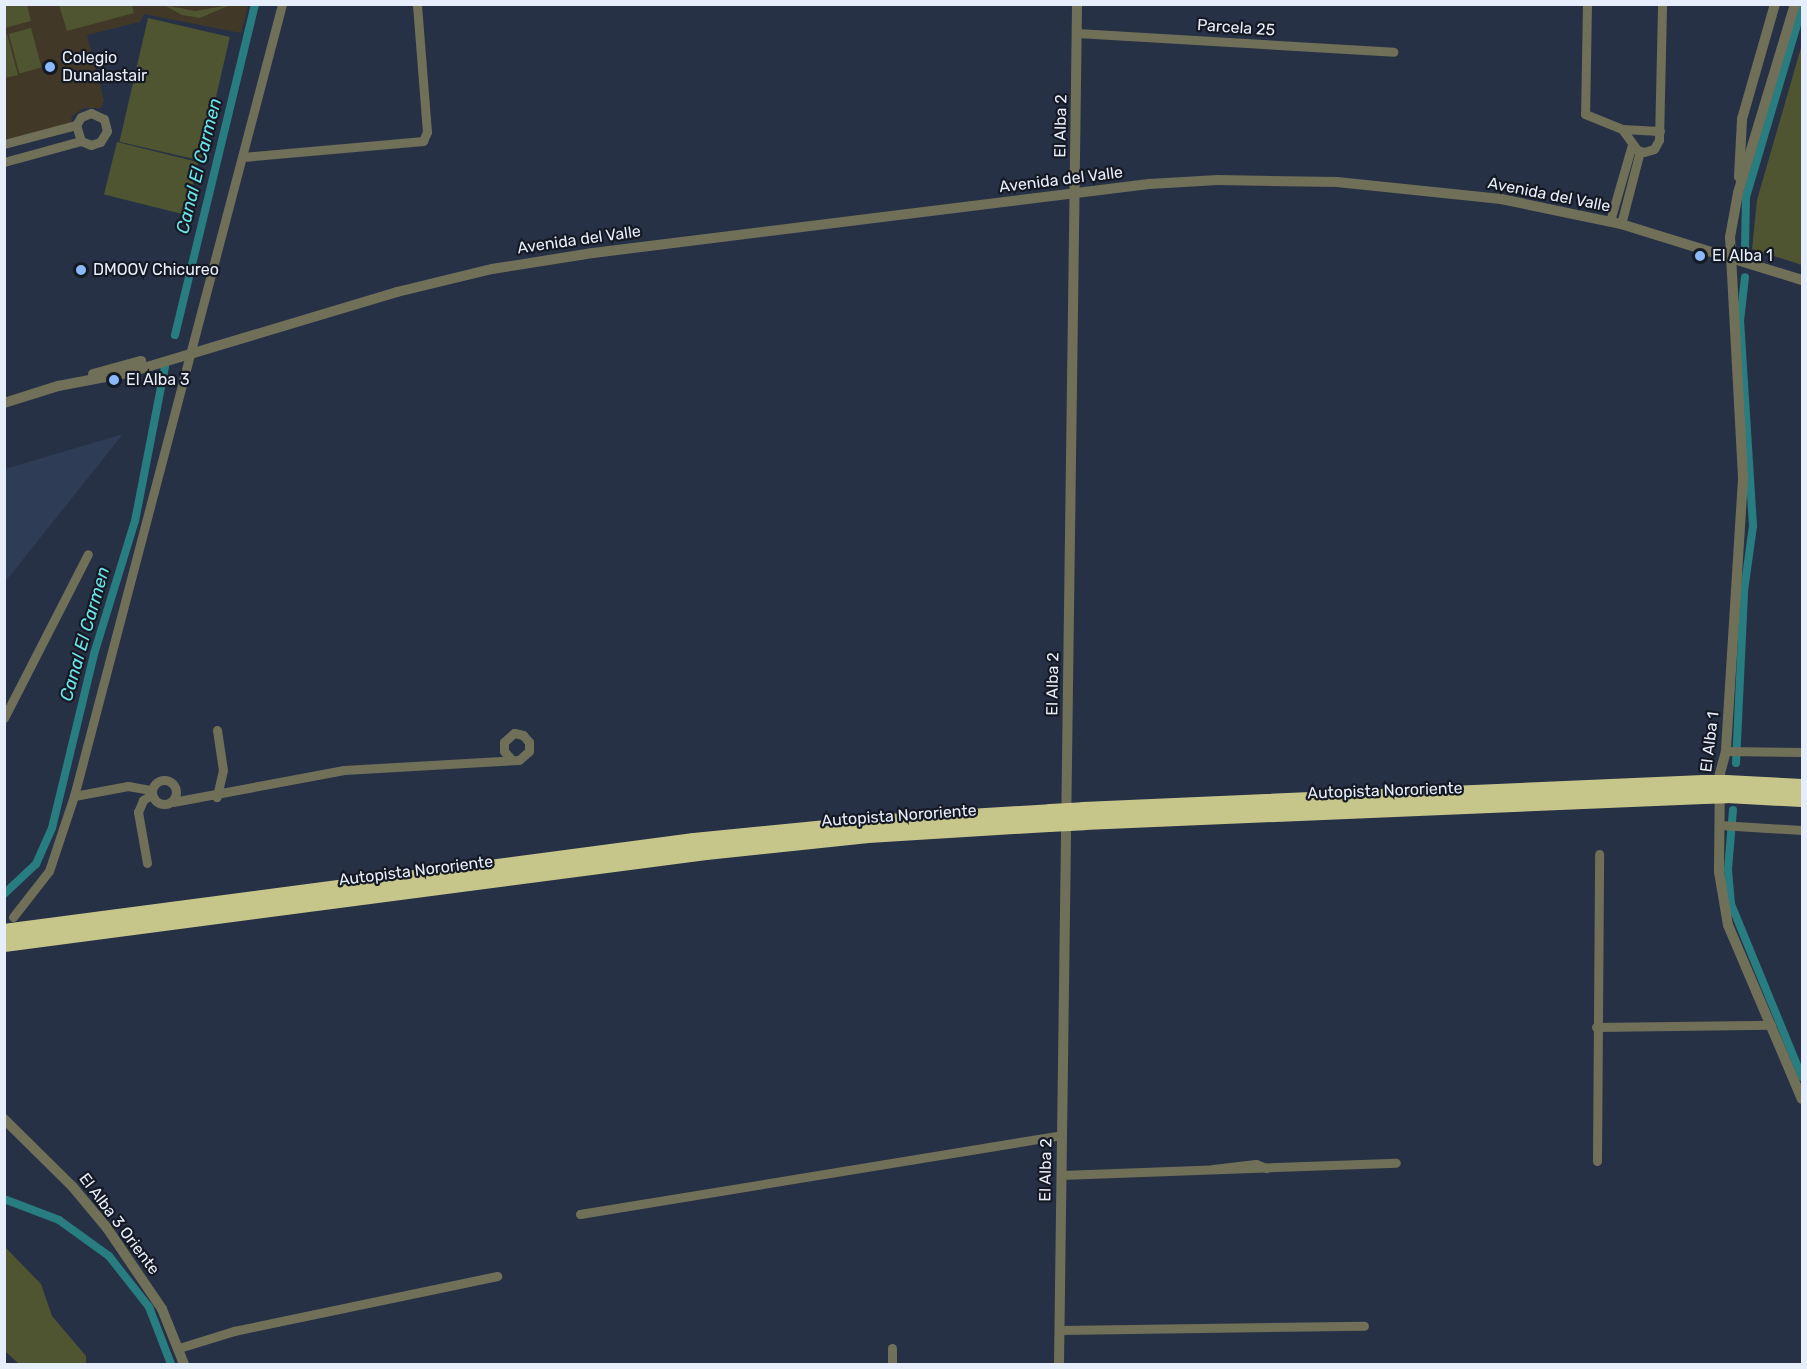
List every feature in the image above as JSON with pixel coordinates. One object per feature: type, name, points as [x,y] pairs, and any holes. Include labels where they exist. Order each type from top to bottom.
[{"type":"highway","name":"Autopista Nororiente","points":[[4,944],[737,848],[1049,818],[1803,787]]},
{"type":"highway","name":"Autopista Nororiente","points":[[1727,789],[1803,799]]},
{"type":"highway","name":"Autopista Nororiente","points":[[9,924],[694,841],[919,819],[1049,818]]},
{"type":"street","points":[[9,924],[48,871],[74,796],[194,351],[282,4]]},
{"type":"street","points":[[243,157],[423,141],[427,132],[417,4]]},
{"type":"street","name":"El Alba 2","points":[[1059,1365],[1077,4]]},
{"type":"street","points":[[1587,4],[1585,114],[1622,129],[1660,131]]},
{"type":"street","points":[[1636,148],[1656,147],[1660,131],[1662,4]]},
{"type":"street","points":[[1738,193],[1743,119],[1775,4]]},
{"type":"street","points":[[1738,193],[1795,4]]},
{"type":"street","name":"Parcela 25","points":[[1077,33],[1393,52]]},
{"type":"street","points":[[4,144],[76,125],[81,117],[92,113],[107,124],[106,136],[100,142],[91,145],[81,141],[4,162]]},
{"type":"street","points":[[76,125],[81,141]]},
{"type":"street","points":[[1622,129],[1636,148]]},
{"type":"street","points":[[1615,222],[1636,148]]},
{"type":"street","name":"Avenida del Valle","points":[[8,400],[194,351],[428,283],[537,261],[1074,193],[1218,180],[1336,182],[1491,198],[1615,222],[1803,280]]},
{"type":"street","name":"El Alba 1","points":[[1738,193],[1730,257],[1743,479],[1732,751],[1720,774],[1724,825],[1722,903],[1803,1099]]},
{"type":"street","points":[[4,718],[88,554]]},
{"type":"street","points":[[217,730],[223,770],[217,796]]},
{"type":"street","points":[[1732,751],[1803,752]]},
{"type":"street","points":[[74,796],[128,786],[151,792],[163,803],[217,796],[344,770],[510,758]]},
{"type":"street","points":[[147,863],[138,812],[154,783],[168,780],[176,789],[173,802]]},
{"type":"street","points":[[1724,825],[1803,830]]},
{"type":"street","points":[[1597,1161],[1596,1027],[1599,854]]},
{"type":"street","points":[[1596,1027],[1771,1025]]},
{"type":"street","name":"El Alba 3 Oriente","points":[[4,1119],[61,1174],[106,1228],[153,1295],[179,1348],[184,1365]]},
{"type":"street","points":[[579,1214],[1062,1135]]},
{"type":"street","points":[[1061,1175],[1213,1170],[1256,1171],[1266,1168],[1396,1163]]},
{"type":"street","points":[[179,1348],[234,1331],[497,1276]]},
{"type":"street","points":[[1060,1330],[1364,1326]]},
{"type":"street","points":[[892,1348],[892,1365]]},
{"type":"shaded area","name":"Colegio Dunalastair","points":[[5,5],[248,5],[241,33],[144,14],[140,22],[87,35],[104,100],[101,108],[84,108],[72,116],[71,124],[5,142]]},
{"type":"shaded area","points":[[123,434],[5,582],[5,469]]},
{"type":"green space","points":[[5,4],[27,5],[31,21],[5,28]]},
{"type":"green space","points":[[59,5],[132,5],[134,13],[67,31]]},
{"type":"green space","points":[[164,5],[195,11],[230,5],[200,18],[182,15]]},
{"type":"green space","points":[[148,18],[230,37],[201,161],[119,142]]},
{"type":"green space","points":[[31,28],[42,68],[19,74],[9,34]]},
{"type":"green space","points":[[7,34],[18,75],[5,78],[5,35]]},
{"type":"green space","points":[[1802,44],[1802,265],[1752,249],[1757,200]]},
{"type":"green space","points":[[117,142],[199,162],[185,215],[104,194]]},
{"type":"green space","points":[[4,1246],[41,1284],[52,1316],[86,1356],[86,1364],[19,1364],[5,1351]]},
{"type":"waterway","name":"Canal El Carmen","points":[[175,335],[255,4]]},
{"type":"waterway","points":[[1745,248],[1746,197],[1802,8]]},
{"type":"waterway","points":[[1736,763],[1744,591],[1753,526],[1740,321],[1745,277]]},
{"type":"waterway","name":"Canal El Carmen","points":[[4,894],[36,864],[52,828],[94,654],[135,521],[165,367]]},
{"type":"waterway","points":[[1733,810],[1728,870],[1731,904],[1802,1077]]},
{"type":"waterway","name":"Canal El Carmen","points":[[4,1199],[59,1220],[109,1256],[149,1307],[171,1364]]},
{"type":"place","name":"Colegio Dunalastair","points":[[50,67]]},
{"type":"place","name":"El Alba 1","points":[[1700,256]]},
{"type":"place","name":"DMOOV Chicureo","points":[[81,270]]},
{"type":"place","name":"El Alba 3","points":[[114,380]]}]
